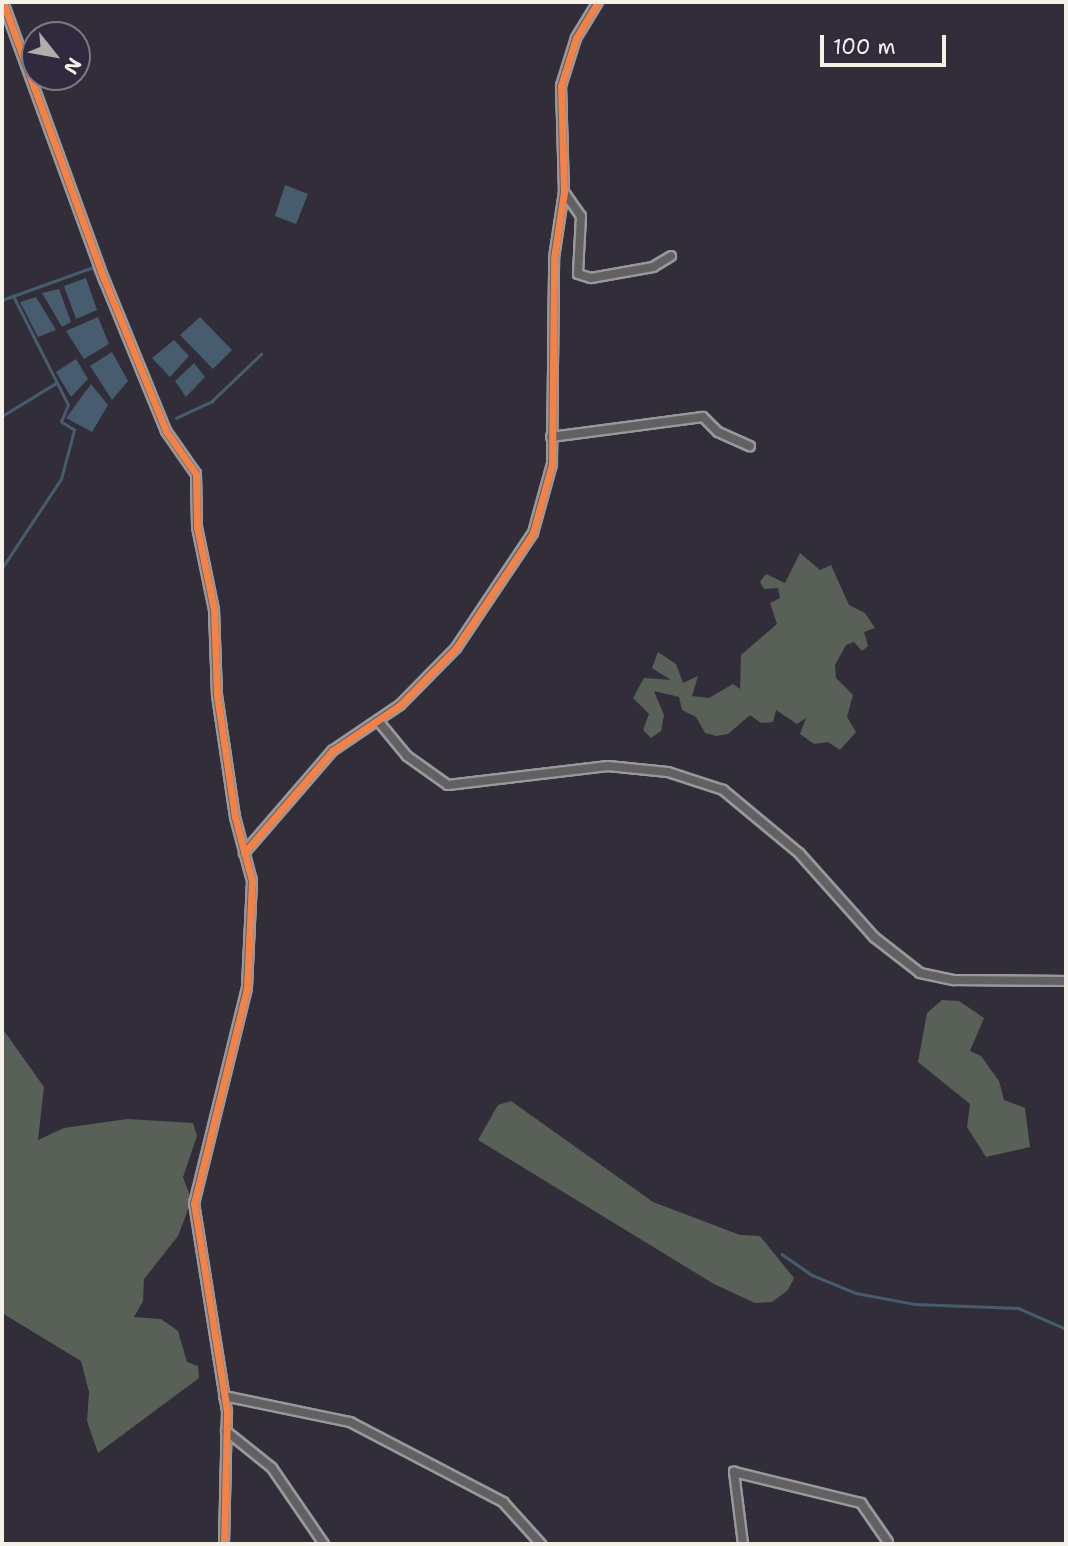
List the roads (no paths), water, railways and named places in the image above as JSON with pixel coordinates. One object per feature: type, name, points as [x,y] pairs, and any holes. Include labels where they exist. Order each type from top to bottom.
[{"type":"street","points":[[3,2],[109,292],[166,431],[196,474],[197,527],[214,610],[217,695],[244,853],[252,881],[247,988],[194,1203],[224,1396],[224,1544]]},
{"type":"street","points":[[244,853],[332,751],[379,722],[456,648],[523,554],[547,490],[551,437],[554,258],[564,192],[561,86],[576,38],[598,2]]},
{"type":"street","points":[[564,192],[581,216],[578,274],[591,278],[653,267],[671,256]]},
{"type":"street","points":[[551,437],[703,417],[719,432],[750,446]]},
{"type":"street","points":[[379,722],[407,756],[449,785],[608,766],[668,772],[723,790],[799,853],[874,937],[920,973],[954,980],[1066,981]]},
{"type":"street","points":[[224,1396],[350,1422],[503,1502],[541,1544]]},
{"type":"street","points":[[226,1431],[272,1468],[324,1544]]},
{"type":"street","points":[[743,1544],[734,1472],[861,1503],[888,1542]]},
{"type":"water","points":[[285,185],[308,194],[296,224],[275,216]]},
{"type":"water","points":[[86,278],[97,310],[76,319],[64,286]]},
{"type":"water","points":[[59,289],[71,322],[62,327],[42,293]]},
{"type":"water","points":[[36,297],[56,330],[38,337],[20,302]]},
{"type":"water","points":[[98,317],[109,344],[84,359],[66,331]]},
{"type":"water","points":[[200,317],[232,350],[213,369],[180,335]]},
{"type":"water","points":[[174,340],[189,356],[170,377],[152,358]]},
{"type":"water","points":[[112,352],[128,381],[112,400],[90,366]]},
{"type":"water","points":[[76,359],[88,379],[71,397],[56,372]]},
{"type":"water","points":[[194,363],[205,377],[186,397],[175,381]]},
{"type":"water","points":[[91,384],[108,405],[92,432],[66,418]]},
{"type":"waterway","points":[[2,300],[93,267],[113,311]]},
{"type":"waterway","points":[[2,568],[61,479],[74,430],[61,422],[68,405],[13,296]]},
{"type":"waterway","points":[[176,418],[212,401],[261,354]]},
{"type":"waterway","points":[[2,416],[56,383]]},
{"type":"waterway","points":[[782,1254],[812,1275],[856,1293],[915,1304],[1018,1308],[1066,1329]]}]
